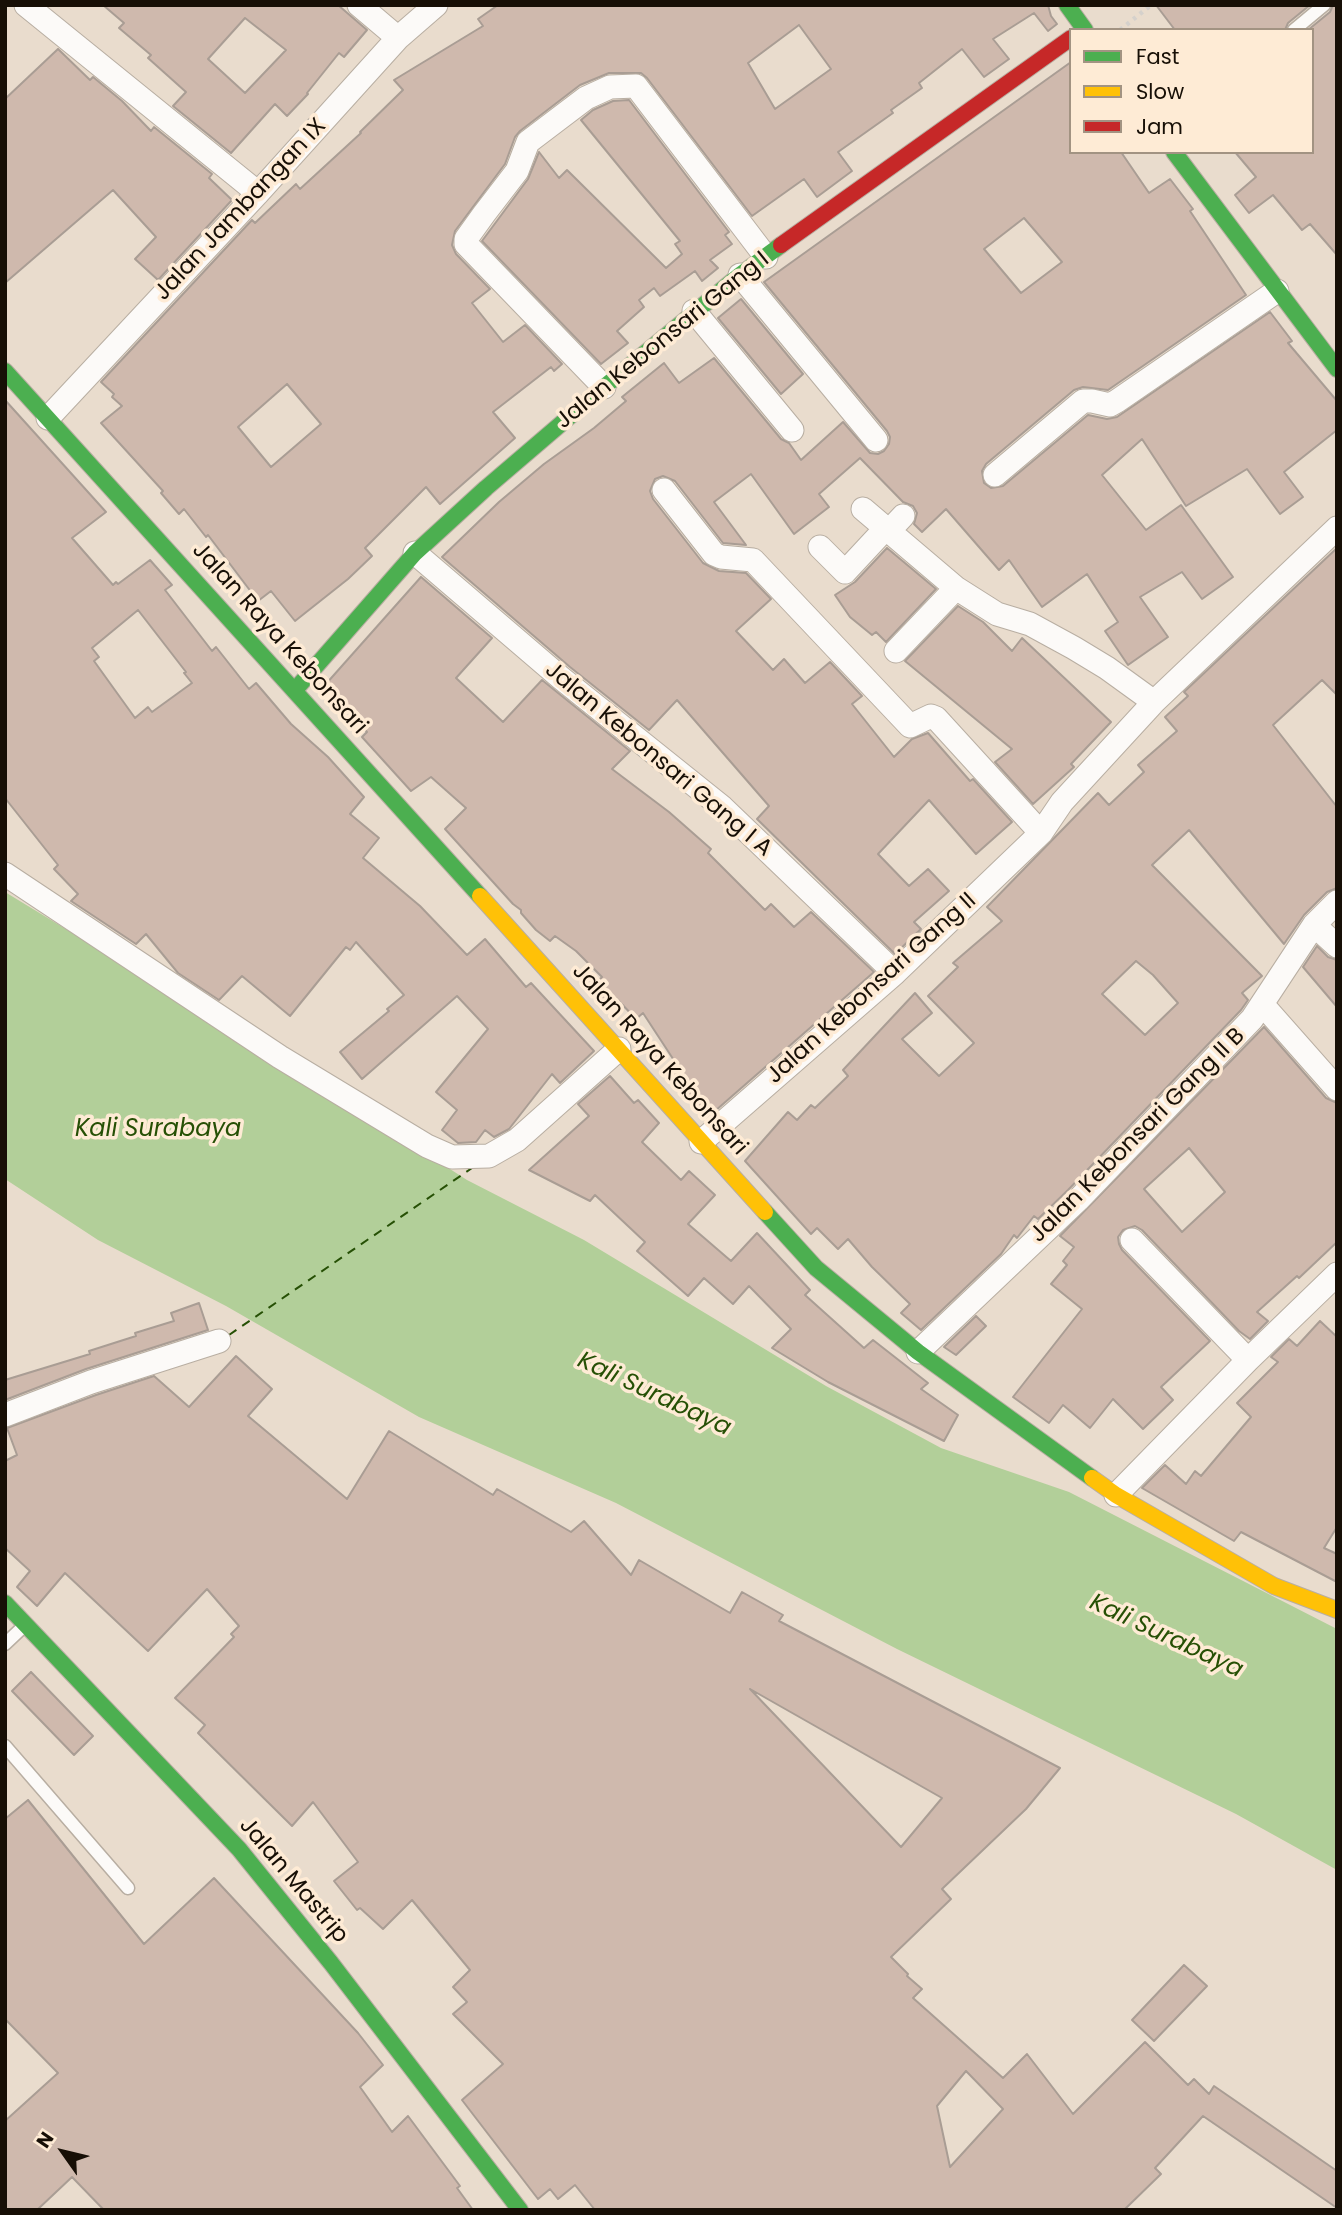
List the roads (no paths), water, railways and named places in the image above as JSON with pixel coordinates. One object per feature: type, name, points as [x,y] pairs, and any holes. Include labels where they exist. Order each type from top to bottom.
[{"type":"main road","points":[[1067,5],[1078,28]]},
{"type":"main road","name":"Jalan Kebonsari Gang I","points":[[295,690],[415,553],[486,488],[694,311],[740,275],[1069,40]]},
{"type":"main road","points":[[1175,154],[1337,369]]},
{"type":"main road","name":"Jalan Raya Kebonsari","points":[[5,371],[816,1268],[918,1352],[1116,1495],[1275,1586],[1337,1610]]},
{"type":"main road","name":"Jalan Mastrip","points":[[5,1603],[239,1849],[331,1963],[520,2210]]},
{"type":"street","points":[[26,5],[258,193]]},
{"type":"street","points":[[359,5],[398,38]]},
{"type":"street","name":"Jalan Jambangan IX","points":[[48,418],[398,38],[436,5]]},
{"type":"street","points":[[604,387],[466,244],[472,231],[517,171],[528,142],[586,98],[610,87],[636,86],[766,257]]},
{"type":"street","points":[[740,275],[876,440]]},
{"type":"street","points":[[995,475],[1083,401],[1110,405],[1278,291]]},
{"type":"street","points":[[694,311],[792,430]]},
{"type":"street","points":[[664,490],[714,554],[753,560],[910,726],[931,716],[936,718],[1041,832]]},
{"type":"street","points":[[863,509],[892,526],[956,588],[997,614],[1030,624],[1074,648],[1154,702]]},
{"type":"street","points":[[820,547],[845,572],[892,526]]},
{"type":"street","name":"Jalan Kebonsari Gang II","points":[[701,1142],[895,973],[1041,832],[1062,802],[1154,702],[1337,528]]},
{"type":"street","name":"Jalan Kebonsari Gang I A","points":[[415,553],[561,678],[722,807],[895,973]]},
{"type":"street","points":[[896,652],[956,588]]},
{"type":"street","points":[[5,874],[280,1057],[427,1146],[452,1157],[489,1156],[517,1140],[619,1049]]},
{"type":"street","name":"Jalan Kebonsari Gang II B","points":[[918,1352],[1078,1200],[1252,1019],[1314,925],[1337,902]]},
{"type":"street","points":[[1314,925],[1337,946]]},
{"type":"street","points":[[1262,1004],[1337,1088]]},
{"type":"street","points":[[1132,1240],[1248,1360]]},
{"type":"street","points":[[1116,1495],[1248,1360],[1337,1274]]},
{"type":"street","points":[[5,1415],[91,1382],[219,1341]]},
{"type":"lane","points":[[1296,28],[1324,5]]},
{"type":"lane","points":[[5,1644],[26,1624]]},
{"type":"lane","points":[[5,1746],[128,1888]]},
{"type":"water","name":"Kali Surabaya","points":[[5,892],[273,1055],[467,1180],[584,1240],[826,1386],[941,1448],[1069,1492],[1337,1629],[1337,1870],[1236,1814],[897,1649],[616,1503],[419,1417],[226,1306],[98,1240],[5,1179]]}]
